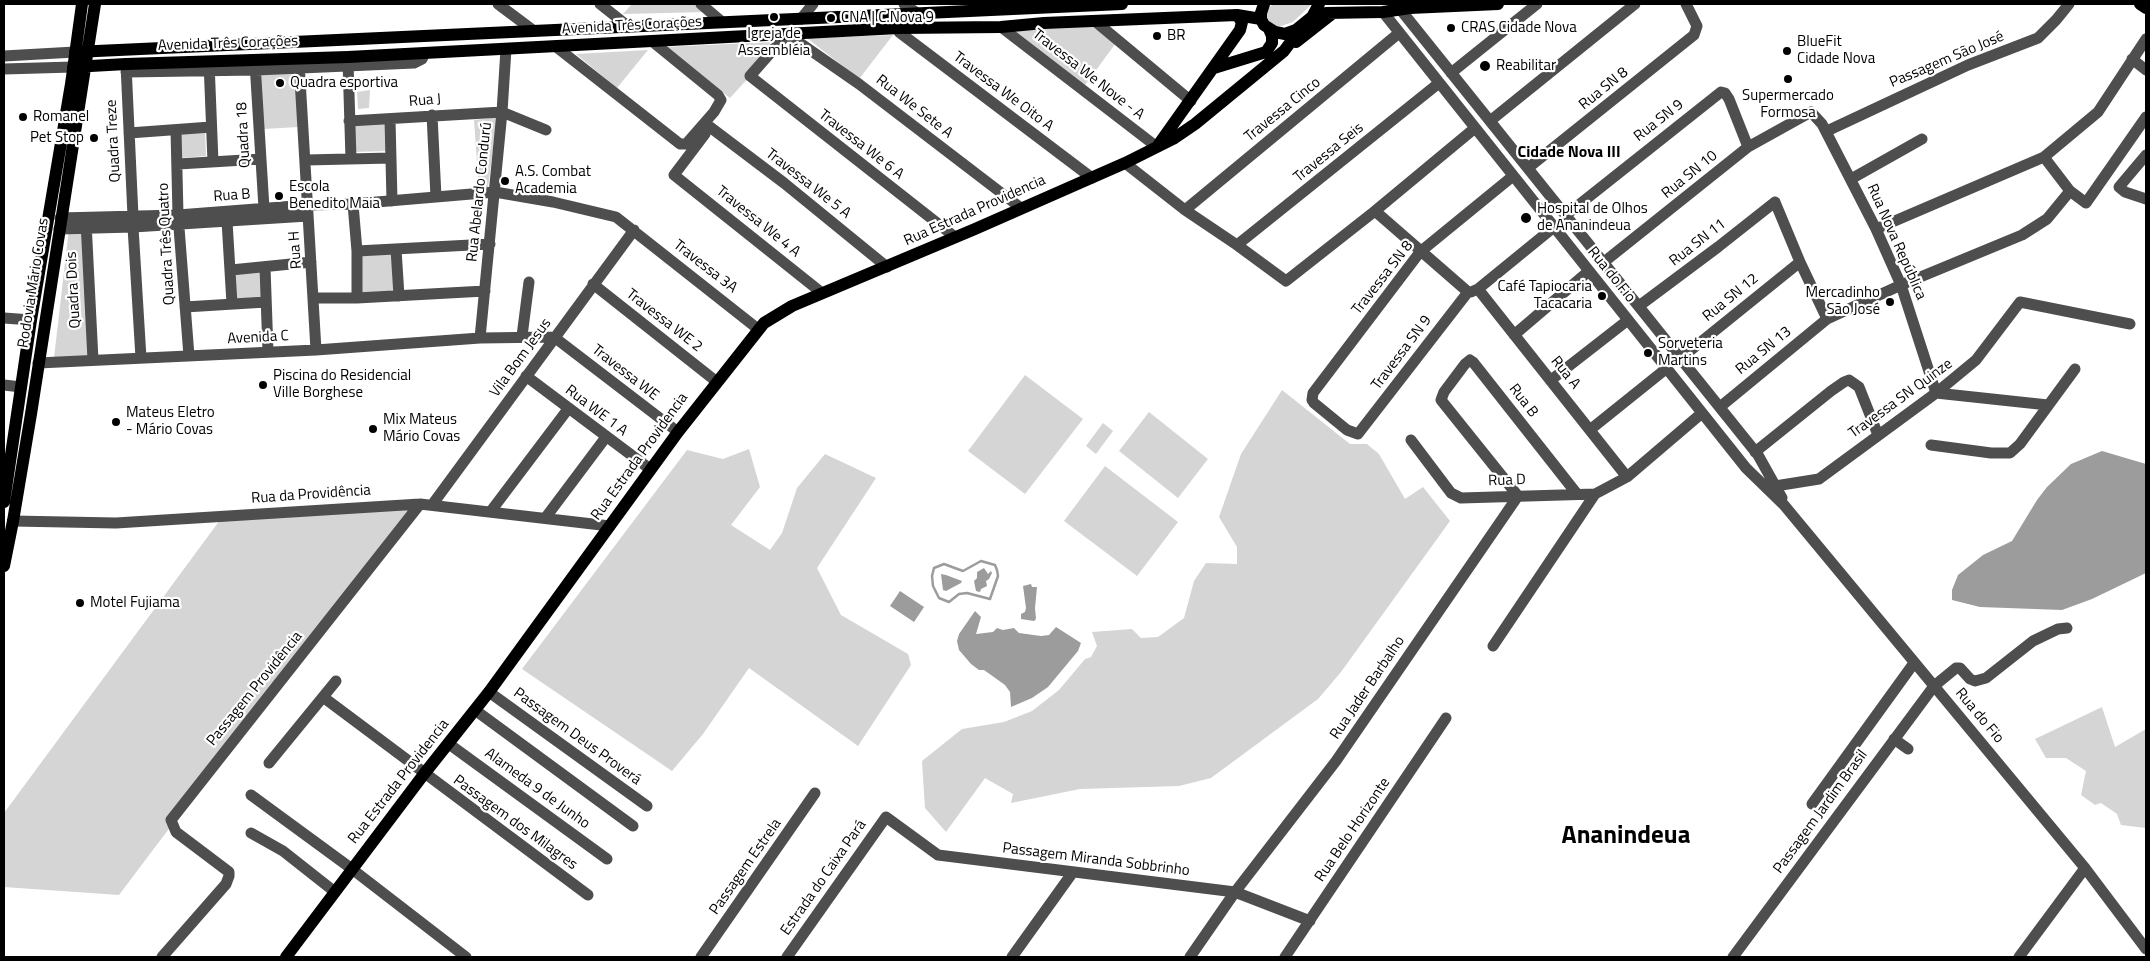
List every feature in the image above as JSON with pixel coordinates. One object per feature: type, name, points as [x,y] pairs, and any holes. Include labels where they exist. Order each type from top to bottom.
[{"type":"main road","name":"Rodovia Mário Covas","points":[[9,496],[20,438],[38,363],[60,224],[81,52],[82,4]]},
{"type":"main road","name":"Rodovia Mário Covas","points":[[81,52],[95,4]]},
{"type":"main road","name":"Avenida Três Corações","points":[[81,52],[258,42],[424,37],[797,19],[1019,6],[1122,4]]},
{"type":"main road","points":[[1214,68],[1266,52],[1270,47],[1272,39],[1265,24],[1264,4]]},
{"type":"main road","name":"Rua Estrada Providencia","points":[[286,957],[424,774],[489,692],[650,469],[758,329],[776,314],[822,293],[887,267],[1092,178],[1173,140],[1284,51],[1319,4]]},
{"type":"main road","name":"Avenida Três Corações","points":[[79,67],[126,68],[348,62],[425,53],[555,46],[899,28],[1001,27],[1044,23],[1237,15],[1265,24],[1285,34],[1308,20],[1365,8],[1382,12],[1407,7],[1498,4]]},
{"type":"main road","points":[[2140,4],[2146,8]]},
{"type":"main road","points":[[1284,51],[1334,13]]},
{"type":"main road","name":"Rua Estrada Providencia","points":[[1157,147],[1242,28],[1242,22],[1237,15]]},
{"type":"main road","points":[[787,34],[797,19]]},
{"type":"main road","points":[[424,37],[425,53]]},
{"type":"main road","name":"Rodovia Mário Covas","points":[[4,566],[13,521],[6,473],[20,438],[22,387],[31,320],[79,67]]},
{"type":"street","points":[[498,4],[534,31]]},
{"type":"street","points":[[600,4],[629,27]]},
{"type":"street","points":[[797,19],[813,4]]},
{"type":"street","points":[[904,4],[917,13]]},
{"type":"street","points":[[1451,73],[1537,4]]},
{"type":"street","points":[[1490,121],[1635,4]]},
{"type":"street","name":"Rua SN 8","points":[[1528,168],[1694,35],[1697,31],[1697,26],[1686,4]]},
{"type":"street","name":"Passagem São José","points":[[1827,131],[1968,65],[2038,38],[2069,4]]},
{"type":"street","points":[[704,5],[722,22]]},
{"type":"street","points":[[1019,6],[1044,23]]},
{"type":"street","name":"Rua do Fio","points":[[1407,7],[1451,73],[1755,452],[1771,486],[1784,505],[2084,868],[2146,949]]},
{"type":"street","name":"Rua do Fio","points":[[1382,12],[1746,468],[1771,486]]},
{"type":"street","points":[[1096,22],[1192,100]]},
{"type":"street","name":"Travessa We Nove - A","points":[[1001,27],[1157,147]]},
{"type":"street","name":"Travessa We Oito A","points":[[899,28],[900,32],[1092,178]]},
{"type":"street","name":"Travessa Cinco","points":[[1185,210],[1399,33]]},
{"type":"street","name":"Travessa We 6 A","points":[[787,34],[750,76],[954,237]]},
{"type":"street","name":"Rua We Sete A","points":[[787,34],[859,84],[1021,208]]},
{"type":"street","points":[[1876,229],[2044,157],[2098,112],[2146,40]]},
{"type":"street","points":[[555,46],[680,144],[686,144],[706,127],[721,103],[718,95],[652,42]]},
{"type":"street","name":"Rua Abelardo Condurú","points":[[480,338],[495,192],[506,49]]},
{"type":"street","name":"Avenida Três Corações","points":[[4,56],[81,52]]},
{"type":"street","points":[[2132,59],[2146,70]]},
{"type":"street","points":[[348,62],[351,159]]},
{"type":"street","name":"Rua H","points":[[299,63],[316,350]]},
{"type":"street","name":"Quadra 18","points":[[255,65],[264,208]]},
{"type":"street","points":[[209,66],[213,162]]},
{"type":"street","name":"Avenida Três Corações","points":[[4,69],[79,67]]},
{"type":"street","name":"Quadra Treze","points":[[126,68],[141,358]]},
{"type":"street","name":"Travessa Seis","points":[[1237,245],[1440,83]]},
{"type":"street","name":"Rua SN 9","points":[[1566,215],[1718,93],[1725,92],[1729,99],[1748,147]]},
{"type":"street","points":[[502,112],[546,130]]},
{"type":"street","name":"Rua J","points":[[350,120],[502,112]]},
{"type":"street","name":"Rua Nova República","points":[[1811,112],[1827,131],[1852,179],[1901,285],[1936,393]]},
{"type":"street","name":"Rua SN 10","points":[[1604,262],[1748,147],[1811,112]]},
{"type":"street","points":[[432,115],[436,197]]},
{"type":"street","points":[[2044,157],[2070,191],[2086,203],[2146,116]]},
{"type":"street","points":[[390,119],[392,201]]},
{"type":"street","points":[[129,132],[211,127]]},
{"type":"street","name":"Travessa We 4 A","points":[[706,127],[674,175],[822,293]]},
{"type":"street","name":"Travessa We 5 A","points":[[706,127],[784,183],[887,267]]},
{"type":"street","points":[[1126,163],[1185,210],[1237,245],[1286,282],[1475,128]]},
{"type":"street","name":"Quadra Três Quatro","points":[[176,130],[179,219],[189,356]]},
{"type":"street","points":[[1852,179],[1922,139]]},
{"type":"street","points":[[2145,195],[2125,192],[2119,187],[2146,155]]},
{"type":"street","points":[[306,160],[390,158]]},
{"type":"street","points":[[178,164],[261,159]]},
{"type":"street","name":"Travessa SN 8","points":[[1361,432],[1352,434],[1319,408],[1312,400],[1313,393],[1420,252],[1514,176]]},
{"type":"street","name":"Rua SN 13","points":[[1720,407],[1827,319],[1901,285],[2022,236],[2047,219],[2070,191]]},
{"type":"street","name":"Rua B","points":[[179,219],[227,222],[353,204],[495,192]]},
{"type":"street","name":"Travessa 3A","points":[[495,192],[553,202],[616,217],[758,329]]},
{"type":"street","name":"Rua SN 11","points":[[1639,306],[1775,202],[1800,262]]},
{"type":"street","points":[[353,204],[357,251],[357,298]]},
{"type":"street","name":"Rua B","points":[[60,224],[179,219],[264,208],[308,210]]},
{"type":"street","name":"Rua A","points":[[1375,211],[1420,252],[1473,290],[1514,335],[1591,429],[1627,477]]},
{"type":"street","points":[[227,222],[232,304]]},
{"type":"street","name":"Quadra Dois","points":[[86,223],[93,360]]},
{"type":"street","name":"Travessa SN 9","points":[[1361,432],[1473,290],[1554,227]]},
{"type":"street","name":"Vila Bom Jesus","points":[[432,505],[634,230]]},
{"type":"street","points":[[1567,244],[1575,242],[1581,234]]},
{"type":"street","points":[[357,251],[490,244]]},
{"type":"street","points":[[1578,258],[1583,250],[1592,248]]},
{"type":"street","points":[[396,249],[399,296]]},
{"type":"street","points":[[231,270],[311,262]]},
{"type":"street","points":[[1800,262],[1827,319]]},
{"type":"street","name":"Rua SN 12","points":[[1681,358],[1800,262]]},
{"type":"street","points":[[265,267],[268,352]]},
{"type":"street","points":[[1514,335],[1589,271]]},
{"type":"street","points":[[522,336],[529,282]]},
{"type":"street","name":"Travessa WE 2","points":[[594,284],[717,382]]},
{"type":"street","points":[[314,298],[357,298],[485,291]]},
{"type":"street","points":[[185,307],[266,302]]},
{"type":"street","name":"Travessa SN Quinze","points":[[1771,486],[1819,479],[1936,393],[1976,360],[2020,302],[2130,324]]},
{"type":"street","points":[[4,318],[31,320]]},
{"type":"street","points":[[1551,380],[1628,320]]},
{"type":"street","name":"Avenida C","points":[[38,363],[316,350],[480,338],[554,337]]},
{"type":"street","name":"Travessa WE","points":[[554,337],[678,432]]},
{"type":"street","name":"Rua B","points":[[1518,496],[1441,400],[1444,392],[1470,360],[1577,494]]},
{"type":"street","points":[[1591,429],[1667,368]]},
{"type":"street","points":[[1931,445],[1990,453],[2010,453],[2020,444],[2074,368]]},
{"type":"street","name":"Rua WE 1 A","points":[[526,376],[650,469]]},
{"type":"street","points":[[1755,452],[1844,382],[1850,380],[1859,387],[1878,435]]},
{"type":"street","points":[[4,386],[22,387]]},
{"type":"street","points":[[1936,393],[2048,405]]},
{"type":"street","points":[[491,511],[568,409]]},
{"type":"street","points":[[1627,477],[1702,413]]},
{"type":"street","points":[[546,517],[606,437]]},
{"type":"street","name":"Rua D","points":[[1411,440],[1451,492],[1457,497],[1595,494],[1627,477]]},
{"type":"street","points":[[1493,646],[1595,494]]},
{"type":"street","name":"Rua Jader Barbalho","points":[[1190,957],[1235,892],[1336,761],[1518,496]]},
{"type":"street","name":"Rua da Providência","points":[[13,521],[116,523],[420,504],[546,517],[610,526]]},
{"type":"street","name":"Passagem Providência","points":[[162,957],[226,884],[229,872],[176,832],[171,820],[420,504]]},
{"type":"street","name":"Passagem Jardim Brasil","points":[[1733,957],[1934,686],[1956,668],[1960,668],[1970,679],[1975,681],[1986,678],[2033,641],[2058,629],[2067,628]]},
{"type":"street","points":[[1812,804],[1914,663]]},
{"type":"street","points":[[268,763],[336,681]]},
{"type":"street","name":"Passagem Deus Proverá","points":[[489,692],[646,806]]},
{"type":"street","name":"Passagem dos Milagres","points":[[323,697],[588,895]]},
{"type":"street","points":[[475,710],[633,826]]},
{"type":"street","name":"Rua Belo Horizonte","points":[[1285,957],[1446,718]]},
{"type":"street","points":[[1894,739],[1908,749]]},
{"type":"street","name":"Alameda 9 de Junho","points":[[449,744],[607,859]]},
{"type":"street","name":"Passagem Estrela","points":[[701,957],[815,793]]},
{"type":"street","points":[[251,796],[352,869],[466,957]]},
{"type":"street","name":"Passagem Miranda Sobbrinho","points":[[886,817],[938,855],[1235,892],[1310,922]]},
{"type":"street","name":"Estrada do Caixa Pará","points":[[787,957],[886,817]]},
{"type":"street","points":[[251,832],[283,851],[335,892]]},
{"type":"street","points":[[2019,957],[2084,868]]},
{"type":"street","points":[[1012,957],[1073,872]]},
{"type":"shaded area","points":[[632,4],[697,4],[707,12],[623,14]]},
{"type":"shaded area","points":[[1274,4],[1311,5],[1293,22],[1278,27],[1270,23],[1266,15],[1268,8]]},
{"type":"shaded area","points":[[1091,24],[1116,43],[1085,85],[1013,30]]},
{"type":"shaded area","points":[[893,35],[859,79],[807,38]]},
{"type":"shaded area","points":[[774,42],[750,76],[730,98],[663,47]]},
{"type":"shaded area","points":[[648,50],[617,88],[576,54]]},
{"type":"shaded area","points":[[296,72],[299,127],[263,129],[260,74]]},
{"type":"shaded area","points":[[370,90],[369,108],[358,109],[357,92]]},
{"type":"shaded area","points":[[387,117],[388,151],[353,152],[351,118]]},
{"type":"shaded area","points":[[497,117],[488,188],[479,190],[474,120]]},
{"type":"shaded area","points":[[205,130],[206,156],[180,158],[179,132]]},
{"type":"shaded area","points":[[86,227],[92,356],[54,358],[69,228]]},
{"type":"shaded area","points":[[395,252],[397,291],[361,293],[360,254]]},
{"type":"shaded area","points":[[264,264],[266,300],[231,302],[228,266]]},
{"type":"shaded area","points":[[1025,375],[1083,419],[1025,494],[968,451]]},
{"type":"shaded area","points":[[1282,390],[1350,444],[1367,444],[1379,454],[1405,499],[1423,487],[1450,521],[1341,672],[1318,699],[1211,778],[1179,786],[1080,789],[1011,803],[1013,794],[985,778],[946,832],[925,808],[922,761],[962,729],[1004,722],[1032,711],[1059,690],[1085,659],[1091,657],[1097,646],[1092,632],[1132,629],[1141,638],[1158,637],[1184,618],[1194,581],[1206,563],[1237,564],[1237,547],[1219,517],[1241,454]]},
{"type":"shaded area","points":[[1149,412],[1208,459],[1178,498],[1119,451]]},
{"type":"shaded area","points":[[1103,423],[1113,431],[1096,454],[1086,446]]},
{"type":"shaded area","points":[[749,449],[760,487],[731,525],[770,550],[782,533],[797,488],[825,454],[876,478],[817,568],[841,615],[908,654],[911,665],[858,746],[749,668],[703,734],[672,771],[522,669],[687,450],[723,459]]},
{"type":"shaded area","points":[[2102,451],[2146,464],[2146,573],[2092,599],[2062,610],[1980,607],[1952,600],[1952,590],[1958,575],[1983,555],[2012,541],[2037,500],[2047,487],[2071,464]]},
{"type":"shaded area","points":[[1105,466],[1178,522],[1137,576],[1064,521]]},
{"type":"shaded area","points":[[410,509],[119,895],[4,887],[4,813],[220,520]]},
{"type":"shaded area","points":[[984,568],[988,574],[991,571],[992,573],[986,581],[987,586],[981,589],[980,592],[976,591],[974,581],[977,578],[977,572]]},
{"type":"shaded area","points":[[941,574],[962,581],[946,591],[943,590]]},
{"type":"shaded area","points":[[1031,584],[1032,587],[1037,587],[1036,619],[1034,621],[1021,619],[1021,614],[1025,612],[1026,608],[1023,586]]},
{"type":"shaded area","points":[[900,591],[924,607],[914,622],[890,606]]},
{"type":"shaded area","points":[[975,611],[981,617],[976,634],[993,632],[997,628],[1003,630],[1014,628],[1019,633],[1041,636],[1049,635],[1056,627],[1081,643],[1078,651],[1048,687],[1032,698],[1011,707],[1010,692],[1005,685],[984,670],[979,670],[971,664],[959,650],[957,641],[959,634]]},
{"type":"shaded area","points":[[2102,707],[2115,747],[2146,729],[2146,828],[2121,825],[2117,814],[2101,803],[2095,805],[2081,795],[2086,771],[2066,758],[2046,758],[2035,739]]},
{"type":"waterway","points":[[981,561],[995,565],[997,570],[998,576],[990,599],[967,593],[959,594],[949,602],[939,598],[933,586],[932,576],[934,568],[944,564],[963,571],[981,561]]},
{"type":"place","name":"Igreja de Assembléia","points":[[774,17]]},
{"type":"place","name":"CNA | C.Nova 9","points":[[831,18]]},
{"type":"place","name":"CRAS Cidade Nova","points":[[1451,28]]},
{"type":"place","name":"BR","points":[[1157,36]]},
{"type":"place","name":"BlueFit Cidade Nova","points":[[1787,51]]},
{"type":"place","name":"Reabilitar","points":[[1485,66]]},
{"type":"place","name":"Supermercado Formosa","points":[[1788,79]]},
{"type":"place","name":"Quadra esportiva","points":[[280,83]]},
{"type":"place","name":"Romanel","points":[[23,117]]},
{"type":"place","name":"Pet Stop","points":[[94,138]]},
{"type":"place","name":"A.S. Combat Academia","points":[[505,181]]},
{"type":"place","name":"Escola Benedito Maia","points":[[279,196]]},
{"type":"place","name":"Hospital de Olhos de Ananindeua","points":[[1526,218]]},
{"type":"place","name":"Café Tapiocaria Tacacaria","points":[[1602,296]]},
{"type":"place","name":"Mercadinho São José","points":[[1890,302]]},
{"type":"place","name":"Sorveteria Martins","points":[[1648,353]]},
{"type":"place","name":"Piscina do Residencial Ville Borghese","points":[[263,385]]},
{"type":"place","name":"Mateus Eletro - Mário Covas","points":[[116,422]]},
{"type":"place","name":"Mix Mateus Mário Covas","points":[[373,429]]},
{"type":"place","name":"Motel Fujiama","points":[[80,603]]},
{"type":"district","name":"Cidade Nova III","points":[[1569,153]]},
{"type":"district","name":"Ananindeua","points":[[1626,837]]}]
